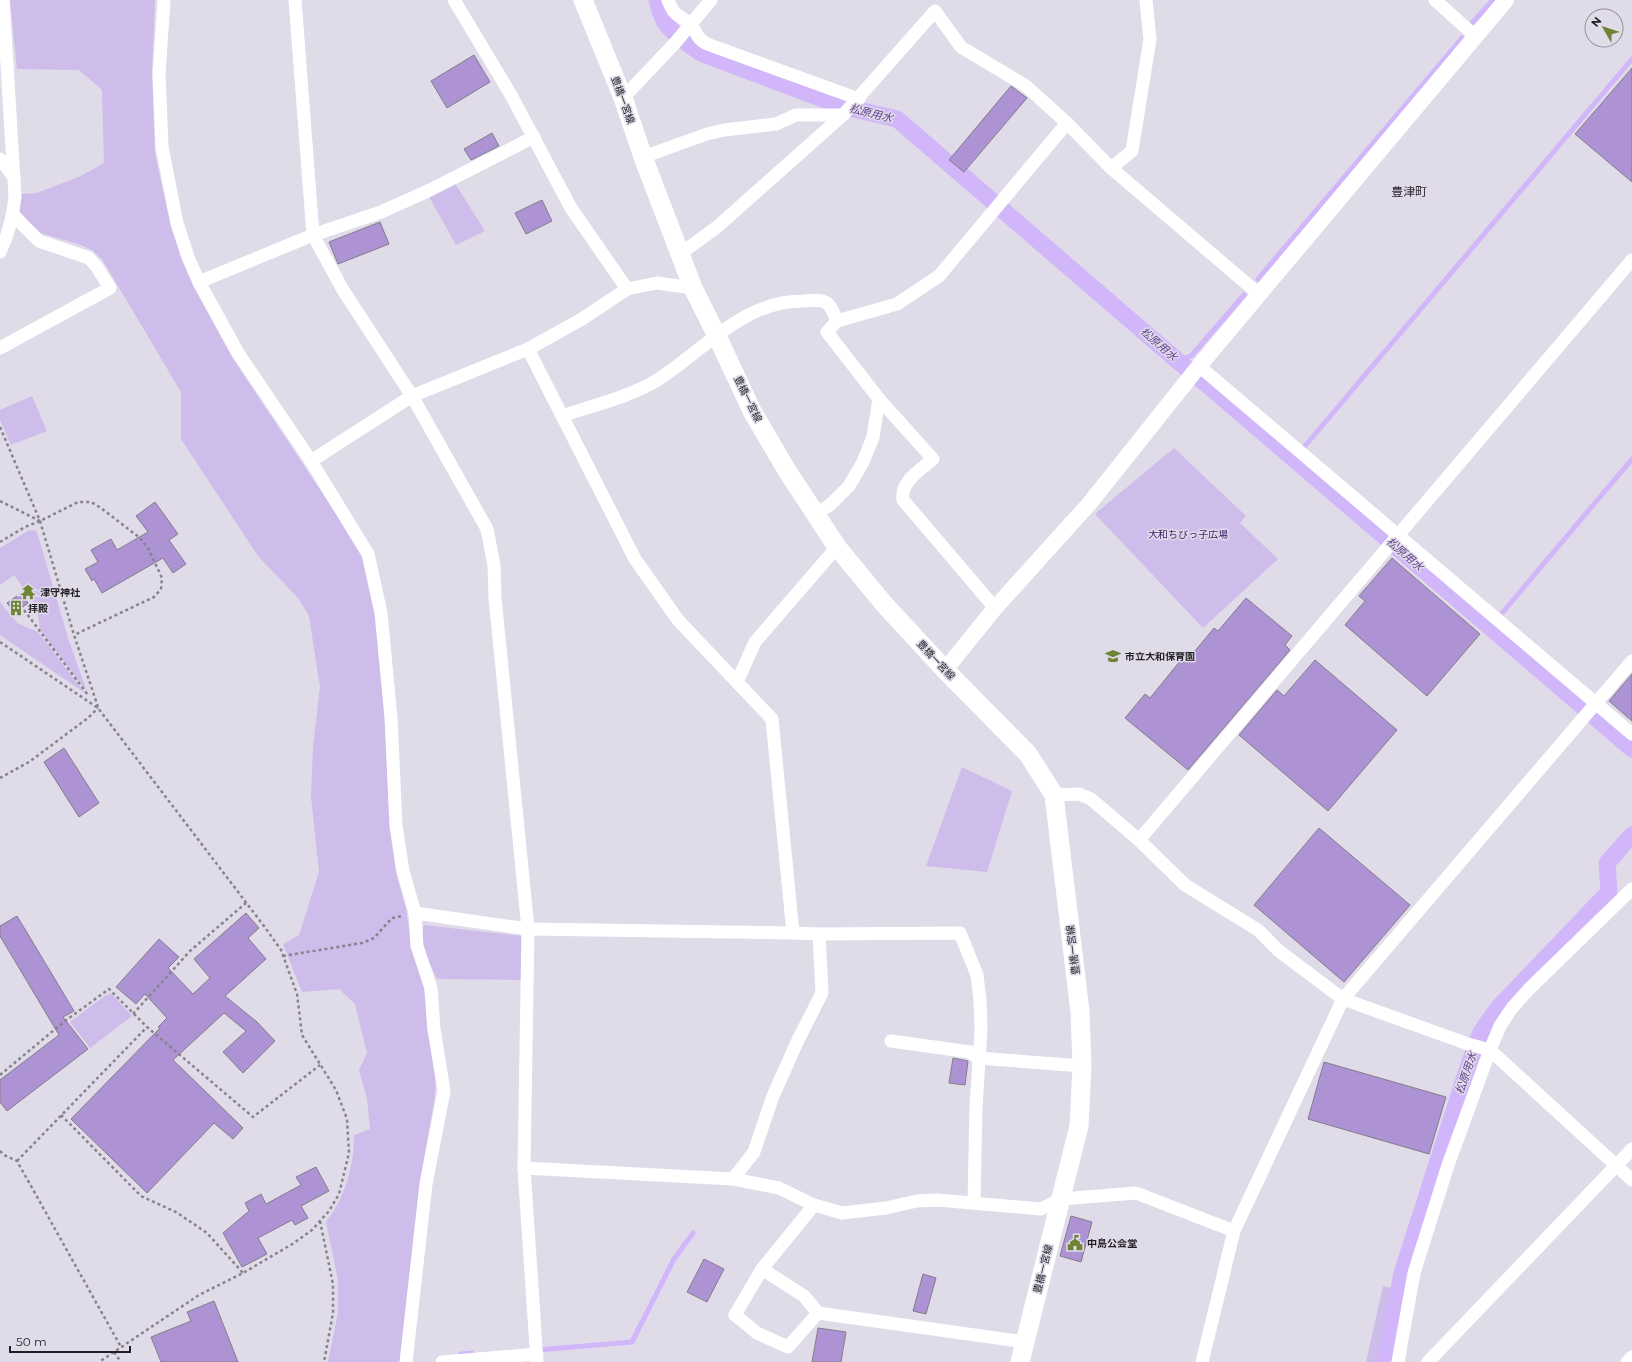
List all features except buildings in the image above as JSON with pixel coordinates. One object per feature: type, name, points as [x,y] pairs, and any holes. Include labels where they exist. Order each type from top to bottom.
[{"type":"main road","name":"豊橋一宮線","points":[[583,0],[623,98],[643,157],[693,288],[752,411],[786,469],[837,547],[884,604],[945,670],[1028,754],[1054,795],[1080,1012],[1082,1066],[1079,1126],[1020,1362]]},
{"type":"street","points":[[0,252],[7,236],[13,215],[15,196],[3,0]]},
{"type":"street","points":[[164,0],[159,74],[162,147],[176,223],[188,257],[199,282],[238,353],[311,461],[368,554],[382,613],[391,718],[396,826],[403,871],[415,913],[417,946],[431,988],[434,1029],[444,1091],[426,1184],[406,1362]]},
{"type":"street","points":[[295,0],[313,235],[343,290],[412,396],[487,529],[494,565],[494,598],[528,929],[524,1168],[537,1358],[442,1362]]},
{"type":"street","points":[[454,0],[511,95],[571,208],[627,289]]},
{"type":"street","points":[[668,0],[674,14],[700,40],[707,44],[858,99]]},
{"type":"street","points":[[623,98],[675,43],[711,0]]},
{"type":"street","points":[[1111,168],[1132,151],[1150,39],[1146,0]]},
{"type":"street","points":[[1435,0],[1475,36]]},
{"type":"street","points":[[945,670],[995,608],[1089,504],[1200,366],[1506,0]]},
{"type":"street","points":[[680,254],[717,227],[843,115],[935,11],[961,47],[1026,86],[1067,123],[1111,168],[1260,295]]},
{"type":"street","points":[[643,157],[707,134],[724,130],[776,124],[796,115],[843,115]]},
{"type":"street","points":[[995,608],[903,500],[902,492],[905,484],[932,459],[879,399],[827,332],[837,321],[897,304],[939,276],[1067,123]]},
{"type":"street","points":[[199,282],[313,235],[381,212],[430,190],[534,137]]},
{"type":"street","points":[[0,159],[14,177]]},
{"type":"street","points":[[0,348],[110,288],[97,267],[89,258],[39,241],[13,215]]},
{"type":"street","points":[[1139,840],[1632,260]]},
{"type":"street","points":[[311,461],[412,396],[528,349],[582,319],[627,289],[657,283],[693,288]]},
{"type":"street","points":[[562,416],[610,402],[658,379],[716,334],[757,310],[788,301],[824,300],[831,306],[837,321]]},
{"type":"street","points":[[528,349],[635,559],[678,620],[772,720],[793,932]]},
{"type":"street","points":[[1200,366],[1632,734]]},
{"type":"street","points":[[815,514],[830,505],[849,486],[863,462],[873,437],[879,399]]},
{"type":"street","points":[[737,682],[755,642],[837,547]]},
{"type":"street","points":[[1202,1362],[1234,1232],[1343,999],[1632,661]]},
{"type":"street","points":[[1054,795],[1079,794],[1090,799],[1139,840],[1185,885],[1258,930],[1279,951],[1343,999],[1468,1044],[1490,1050],[1632,1180]]},
{"type":"street","points":[[1398,1362],[1414,1273],[1448,1165],[1500,1026],[1512,1008],[1632,889]]},
{"type":"street","points":[[415,913],[528,929],[793,932],[819,934],[960,934],[978,975],[981,1030],[978,1058],[974,1202]]},
{"type":"street","points":[[733,1179],[754,1152],[773,1096],[798,1040],[822,993],[819,934]]},
{"type":"street","points":[[891,1041],[970,1052],[978,1058],[1082,1066]]},
{"type":"street","points":[[1428,1362],[1632,1149]]},
{"type":"street","points":[[524,1168],[733,1179],[779,1188],[814,1205],[842,1213],[879,1209],[917,1201],[937,1200],[1041,1209],[1061,1199],[1136,1193],[1234,1232]]},
{"type":"street","points":[[814,1205],[762,1269],[735,1315],[757,1333],[788,1347],[818,1313]]},
{"type":"street","points":[[762,1269],[804,1296],[818,1313],[1025,1342]]},
{"type":"street","points":[[1627,1362],[1632,1357]]},
{"type":"path","points":[[0,427],[40,521],[74,635],[98,708]]},
{"type":"path","points":[[0,501],[40,521]]},
{"type":"path","points":[[0,542],[25,527],[78,502],[91,502],[140,538],[148,548],[162,578],[161,589],[154,597],[74,635]]},
{"type":"path","points":[[24,610],[88,695]]},
{"type":"path","points":[[0,642],[98,708],[281,950],[297,994],[302,1035],[336,1090],[347,1119],[349,1153],[339,1194],[329,1211],[312,1230],[294,1243],[243,1273],[199,1294],[99,1362]]},
{"type":"path","points":[[0,778],[29,762],[88,718],[98,708]]},
{"type":"path","points":[[133,1014],[190,951],[246,902]]},
{"type":"path","points":[[283,956],[362,943],[374,938],[392,918],[415,913]]},
{"type":"path","points":[[0,1075],[65,1022],[110,989],[147,1027],[253,1117],[320,1065]]},
{"type":"path","points":[[17,1161],[147,1027]]},
{"type":"path","points":[[61,1116],[141,1196],[176,1212],[207,1233],[243,1273]]},
{"type":"path","points":[[0,1151],[4,1155],[17,1161],[121,1347]]},
{"type":"path","points":[[320,1221],[333,1284],[333,1313],[324,1362]]},
{"type":"path","points":[[114,1352],[121,1362]]},
{"type":"green space","points":[[10,0],[155,0],[152,73],[155,154],[171,227],[182,260],[194,288],[233,359],[360,550],[365,563],[376,612],[385,716],[390,827],[396,873],[406,909],[412,948],[424,988],[427,1028],[436,1078],[434,1102],[420,1181],[401,1362],[328,1362],[338,1313],[338,1280],[326,1222],[333,1213],[347,1181],[354,1147],[354,1135],[370,1129],[367,1099],[359,1070],[367,1053],[355,1004],[339,989],[302,992],[283,944],[299,935],[319,872],[311,797],[313,746],[320,687],[309,616],[299,599],[258,556],[181,439],[181,392],[102,259],[92,250],[81,245],[41,233],[32,226],[20,211],[21,194],[37,193],[81,176],[104,163],[102,90],[79,70],[17,69]]},
{"type":"green space","points":[[454,182],[485,231],[456,245],[428,195]]},
{"type":"green space","points":[[32,396],[47,431],[11,445],[0,420],[0,410]]},
{"type":"green space","name":"大和ちびっ子広場","points":[[1174,448],[1246,516],[1240,523],[1278,559],[1203,628],[1095,514]]},
{"type":"green space","points":[[34,530],[37,532],[68,638],[87,692],[40,630],[37,607],[14,575],[0,585],[0,548],[28,531]]},
{"type":"green space","points":[[0,602],[17,623],[38,632],[85,693],[0,635]]},
{"type":"green space","points":[[962,767],[1012,791],[987,872],[926,866]]},
{"type":"green space","points":[[424,925],[522,936],[522,980],[437,979],[422,948],[421,939]]},
{"type":"green space","points":[[112,994],[132,1016],[90,1048],[70,1022],[106,995]]},
{"type":"green space","points":[[1383,1286],[1392,1288],[1379,1362],[1366,1362]]},
{"type":"waterway","name":"松原用水","points":[[657,0],[661,15],[666,24],[673,32],[701,53],[841,106],[897,119],[1632,749]]},
{"type":"waterway","points":[[1473,22],[1493,0]]},
{"type":"waterway","points":[[1258,279],[1462,38]]},
{"type":"waterway","points":[[1305,446],[1632,59]]},
{"type":"waterway","points":[[1179,362],[1192,355],[1244,295]]},
{"type":"waterway","points":[[1503,612],[1632,459]]},
{"type":"waterway","name":"松原用水","points":[[1386,1362],[1402,1273],[1469,1064],[1481,1032],[1497,1009],[1609,892],[1607,863],[1632,835]]},
{"type":"waterway","points":[[538,1350],[632,1342],[674,1259],[693,1233]]},
{"type":"waterway","points":[[461,1354],[472,1353]]},
{"type":"place","name":"津守神社","points":[[28,592]]},
{"type":"place","name":"拝殿","points":[[16,608]]},
{"type":"place","name":"市立大和保育園","points":[[1113,656]]},
{"type":"place","name":"中島公会堂","points":[[1075,1243]]},
{"type":"district","name":"豊津町","points":[[1409,191]]}]
